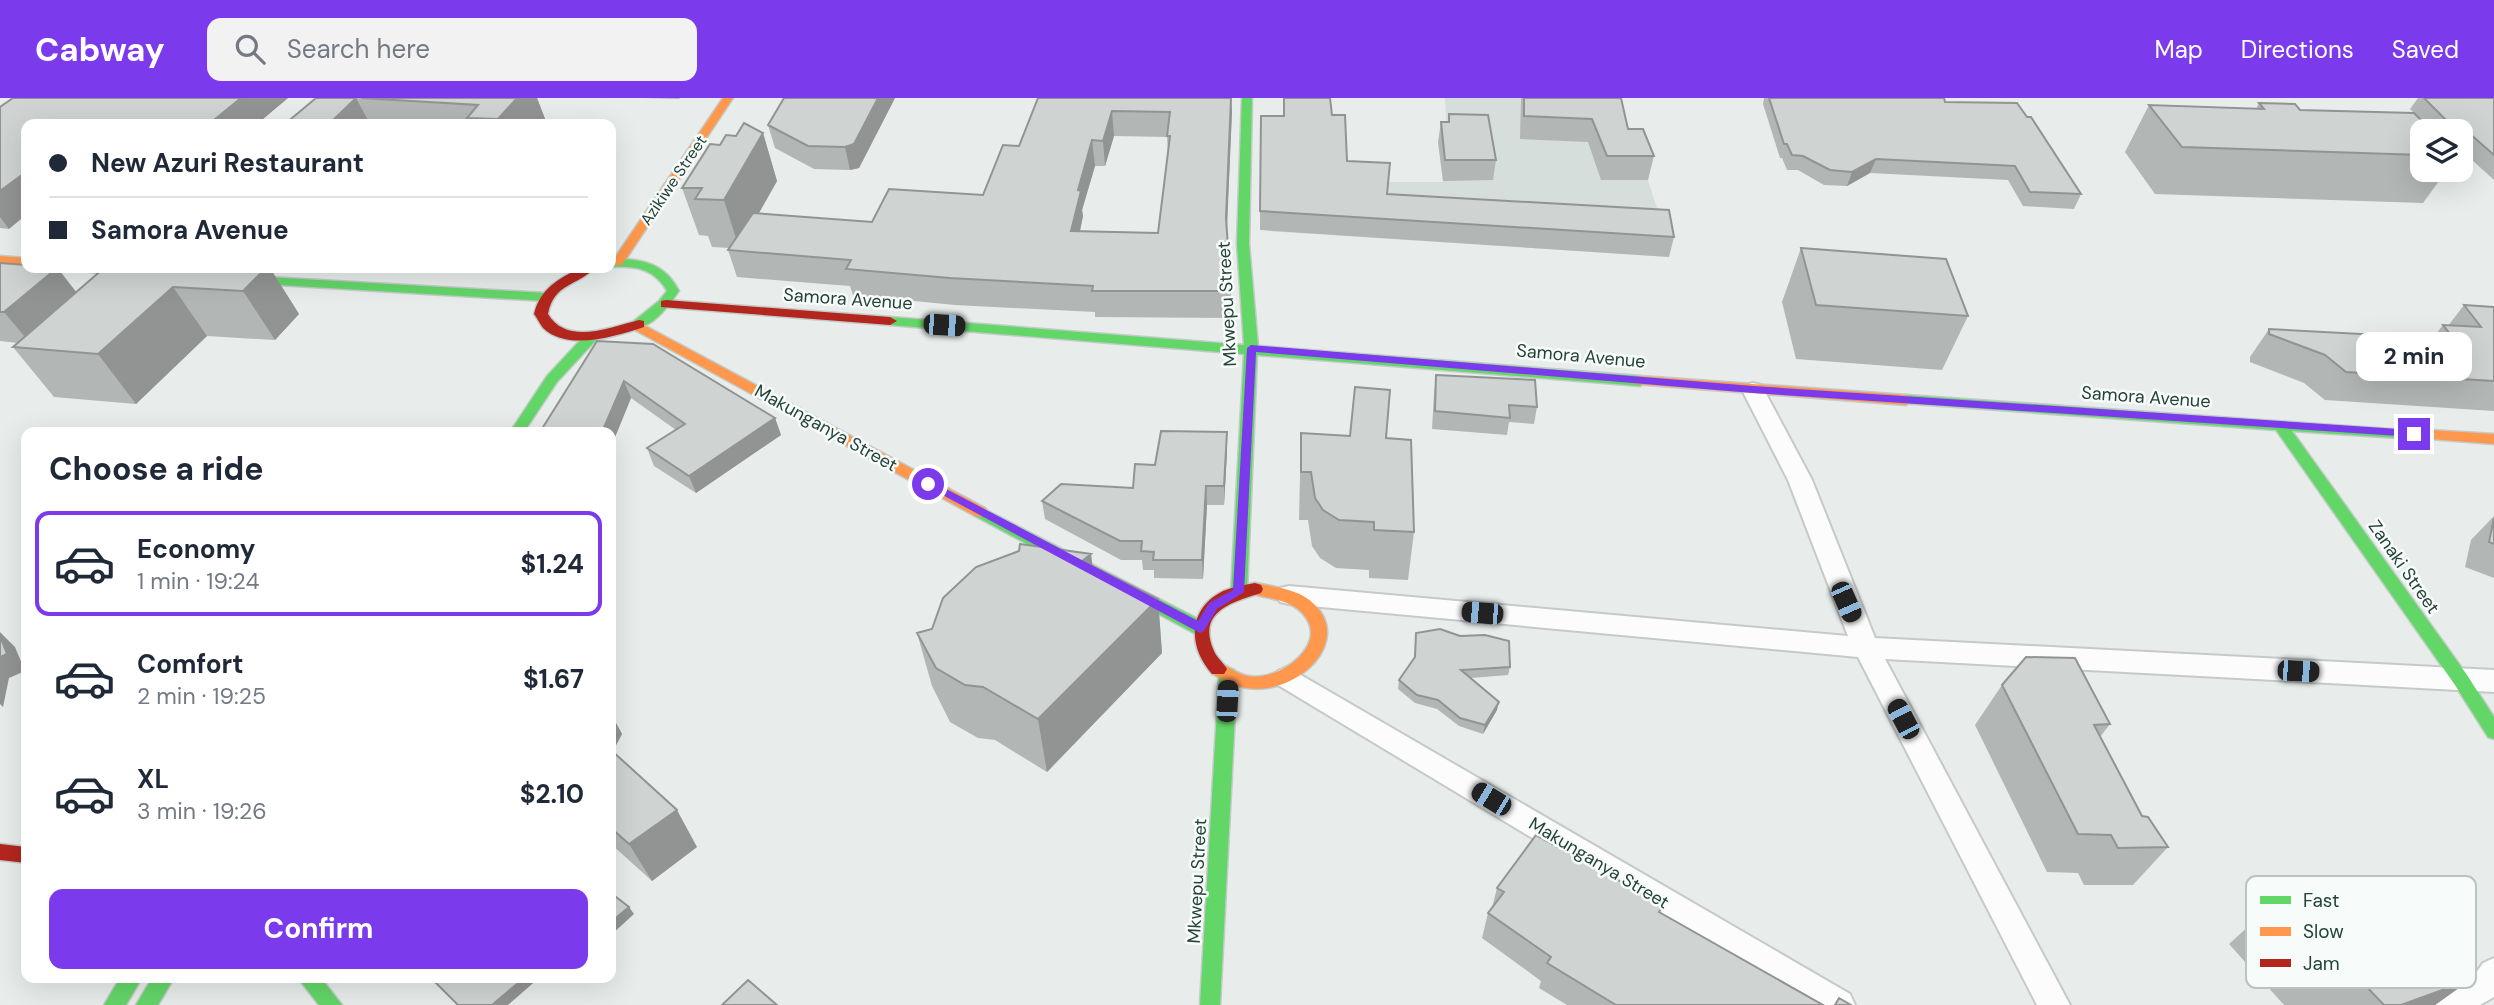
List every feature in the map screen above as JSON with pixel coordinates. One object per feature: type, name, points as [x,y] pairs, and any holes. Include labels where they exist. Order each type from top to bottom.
[{"type":"street","name":"Azikiwe Street","points":[[616,259],[728,98]]},
{"type":"street","name":"Mkwepu Street","points":[[1239,592],[1251,348],[1243,244],[1247,98]]},
{"type":"street","points":[[0,260],[21,261]]},
{"type":"street","points":[[576,273],[568,276],[545,297],[541,307],[546,332],[573,337],[615,334],[638,326],[656,314],[673,291],[669,279],[660,270],[646,264],[616,262]]},
{"type":"street","points":[[140,273],[170,276]]},
{"type":"street","points":[[212,278],[545,297]]},
{"type":"street","name":"Samora Avenue","points":[[666,304],[1251,348],[1753,390],[2494,439]]},
{"type":"street","name":"Makunganya Street","points":[[638,326],[1200,628]]},
{"type":"street","points":[[520,427],[552,379],[591,337]]},
{"type":"street","points":[[502,427],[530,386],[534,374]]},
{"type":"street","points":[[1753,390],[1800,480],[1866,648],[2054,1005]]},
{"type":"street","name":"Zanaki Street","points":[[2280,425],[2461,680],[2494,732]]},
{"type":"street","points":[[1289,595],[1304,604],[1315,617],[1320,631],[1319,646],[1312,660],[1287,678],[1257,682],[1228,675],[1215,666],[1205,654],[1200,641],[1200,628],[1213,606],[1239,592],[1255,589],[1289,595],[1866,648],[2494,681]]},
{"type":"street","name":"Mkwepu Street","points":[[1210,1005],[1228,675]]},
{"type":"street","name":"Makunganya Street","points":[[1287,678],[1839,1005]]},
{"type":"street","points":[[0,852],[21,854]]},
{"type":"street","points":[[2450,1005],[2487,984],[2494,973]]},
{"type":"street","points":[[114,1005],[129,983]]},
{"type":"street","points":[[146,1005],[161,983]]},
{"type":"street","points":[[312,983],[332,1005]]},
{"type":"shaded area","points":[[1445,98],[1611,98],[1648,180],[1664,230],[1669,257],[1268,231],[1273,206],[1388,182],[1443,182],[1438,142],[1447,137]]},
{"type":"building","points":[[13,98],[241,98],[215,119],[21,119],[21,176],[0,191],[0,107]]},
{"type":"building","points":[[316,98],[356,98],[334,119],[291,119]]},
{"type":"building","points":[[361,98],[517,98],[498,119],[467,118],[478,105]]},
{"type":"building","points":[[784,98],[878,98],[854,144],[845,147],[808,146],[768,125]]},
{"type":"building","points":[[1038,98],[1231,98],[1226,218],[1231,291],[1092,291],[1093,286],[846,269],[851,260],[728,250],[753,213],[872,222],[889,189],[983,195],[1003,145],[1019,146]],"holes":[[[1112,111],[1170,112],[1167,136],[1170,136],[1158,233],[1071,231],[1081,191],[1078,190],[1092,140],[1103,141]]]},
{"type":"building","points":[[1284,98],[1330,98],[1332,115],[1345,115],[1347,161],[1390,163],[1387,194],[1669,210],[1674,237],[1260,211],[1261,116],[1284,116]]},
{"type":"building","points":[[1524,98],[1621,98],[1628,129],[1643,129],[1654,156],[1607,156],[1592,119],[1524,116]]},
{"type":"building","points":[[1769,98],[1944,98],[1945,102],[2017,103],[2027,117],[2031,117],[2081,194],[2030,192],[2015,166],[1876,159],[1852,172],[1830,170],[1803,156],[1792,155],[1787,144],[1784,144]]},
{"type":"building","points":[[2424,98],[2494,98],[2494,155],[2473,136],[2473,119],[2445,119]]},
{"type":"building","points":[[2259,103],[2295,104],[2300,110],[2414,113],[2420,119],[2410,119],[2410,155],[2182,147],[2149,105],[2264,109]]},
{"type":"building","points":[[1449,114],[1488,115],[1496,160],[1445,160],[1441,122],[1449,122]]},
{"type":"building","points":[[744,123],[763,133],[724,200],[695,199],[702,188],[682,188],[710,144],[720,145],[726,135],[736,136]]},
{"type":"building","points":[[1801,248],[1946,259],[1968,316],[1816,305]]},
{"type":"building","points":[[0,263],[21,265],[21,273],[51,273],[4,312],[0,312]]},
{"type":"building","points":[[98,273],[261,273],[243,291],[173,287],[98,354],[13,347]]},
{"type":"building","points":[[2464,305],[2494,307],[2494,381],[2346,372],[2325,355],[2269,334],[2269,329],[2454,339],[2443,325],[2481,327]]},
{"type":"building","points":[[597,341],[653,344],[775,418],[689,476],[647,448],[685,424],[624,381],[604,427],[543,427]]},
{"type":"building","points":[[1436,375],[1535,380],[1537,407],[1509,405],[1510,418],[1435,411]]},
{"type":"building","points":[[1355,387],[1390,390],[1386,438],[1411,440],[1414,532],[1374,530],[1374,522],[1339,520],[1323,510],[1315,498],[1311,472],[1301,472],[1301,433],[1350,436]]},
{"type":"building","points":[[1161,431],[1227,432],[1224,486],[1206,486],[1202,560],[1153,560],[1154,552],[1141,551],[1142,541],[1120,541],[1042,501],[1061,484],[1133,488],[1135,464],[1155,465]]},
{"type":"building","points":[[2494,518],[2494,544],[2489,542]]},
{"type":"building","points":[[1020,544],[1091,554],[1082,561],[1158,599],[1038,719],[983,687],[965,685],[936,668],[917,633],[932,629],[943,598],[976,567],[1019,551]]},
{"type":"building","points":[[1440,629],[1460,636],[1485,635],[1509,641],[1510,667],[1461,670],[1499,702],[1485,725],[1460,718],[1438,700],[1417,695],[1399,680],[1415,657],[1416,633]]},
{"type":"building","points":[[0,636],[7,654],[0,657]]},
{"type":"building","points":[[2026,657],[2075,658],[2110,724],[2094,725],[2142,816],[2148,817],[2168,847],[2118,848],[2111,835],[2078,834],[2002,685]]},
{"type":"building","points":[[616,755],[677,810],[629,844],[616,832]]},
{"type":"building","points":[[1536,835],[1664,905],[1659,912],[1823,1005],[1616,1005],[1547,963],[1551,957],[1488,913],[1504,892],[1497,888]]},
{"type":"building","points":[[616,897],[629,907],[616,918]]},
{"type":"building","points":[[748,980],[777,1005],[722,1005]]},
{"type":"building","points":[[436,983],[518,983],[492,1005],[458,1005]]},
{"type":"building","points":[[2368,988],[2448,988],[2401,1005],[2384,1005]]},
{"type":"building","points":[[1839,998],[1851,1005],[1835,1005]]},
{"type":"traffic: fast","points":[[1239,592],[1251,348],[1243,244],[1247,98]]},
{"type":"traffic: fast","points":[[616,263],[648,266],[662,275],[673,291],[664,304],[639,324]]},
{"type":"traffic: fast","points":[[139,273],[149,274]]},
{"type":"traffic: fast","points":[[233,279],[545,297]]},
{"type":"traffic: fast","points":[[890,321],[1640,381]]},
{"type":"traffic: fast","points":[[520,427],[552,379],[591,337]]},
{"type":"traffic: fast","points":[[1906,400],[2398,433]]},
{"type":"traffic: fast","points":[[2280,425],[2461,680],[2494,732]]},
{"type":"traffic: fast","points":[[980,512],[1200,628]]},
{"type":"traffic: fast","points":[[1210,1005],[1228,675]]},
{"type":"traffic: fast","points":[[114,1005],[129,983]]},
{"type":"traffic: fast","points":[[146,1005],[161,983]]},
{"type":"traffic: fast","points":[[312,983],[332,1005]]},
{"type":"traffic: slow","points":[[618,262],[728,98]]},
{"type":"traffic: slow","points":[[0,260],[21,262]]},
{"type":"traffic: slow","points":[[638,326],[980,512]]},
{"type":"traffic: slow","points":[[1640,381],[1906,400]]},
{"type":"traffic: slow","points":[[2398,433],[2494,439]]},
{"type":"traffic: slow","points":[[1218,669],[1247,683],[1267,683],[1285,677],[1300,667],[1312,654],[1318,639],[1318,623],[1309,609],[1288,596],[1255,589]]},
{"type":"traffic: jam","points":[[580,273],[560,284],[544,300],[541,314],[548,325],[563,333],[585,336],[611,334],[639,324]]},
{"type":"traffic: jam","points":[[666,304],[890,321]]},
{"type":"traffic: jam","points":[[1218,669],[1210,660],[1202,640],[1205,619],[1218,602],[1231,595],[1255,589]]},
{"type":"traffic: jam","points":[[0,852],[21,854]]},
{"type":"route","points":[[928,484],[1200,628],[1213,606],[1224,597],[1239,592],[1251,348],[1753,390],[2414,434]]}]
